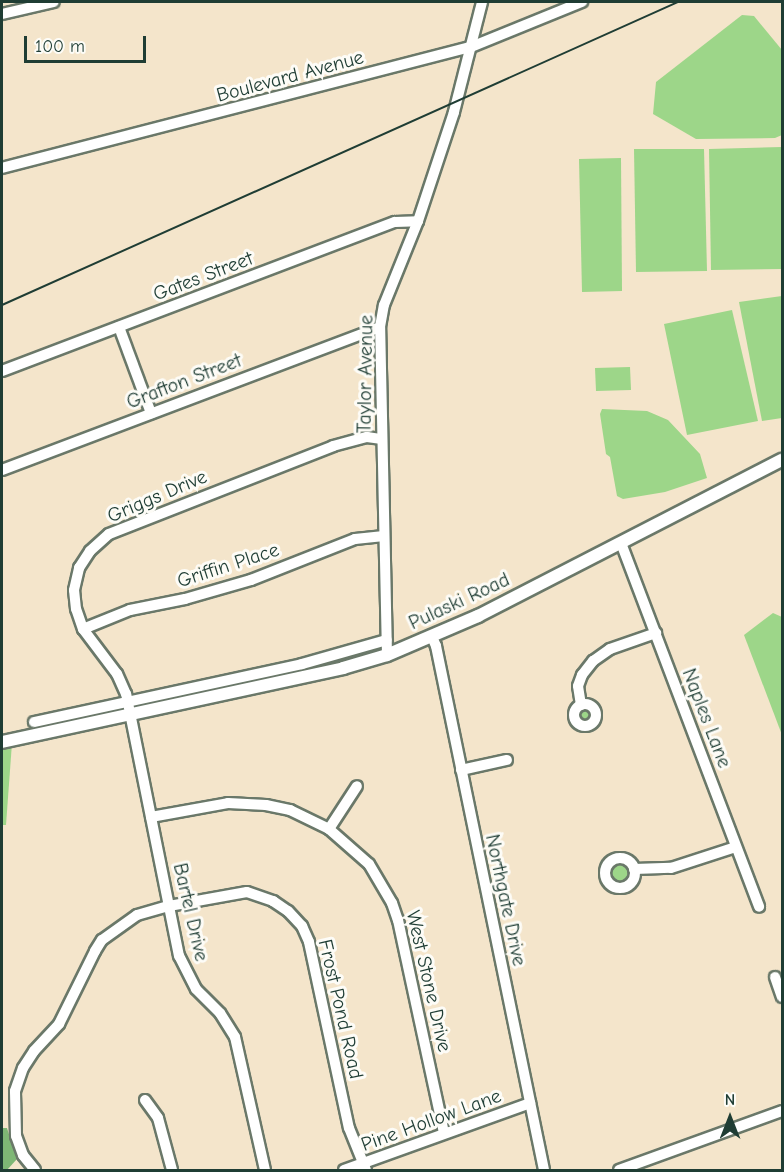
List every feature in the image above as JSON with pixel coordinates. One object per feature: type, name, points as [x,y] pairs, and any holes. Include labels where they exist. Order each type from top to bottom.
[{"type":"main road","name":"Pulaski Road","points":[[2,742],[343,668],[387,655],[432,637],[783,460]]},
{"type":"street","points":[[2,14],[54,2]]},
{"type":"street","name":"Taylor Avenue","points":[[387,655],[380,327],[384,305],[418,221],[454,112],[482,2]]},
{"type":"street","name":"Boulevard Avenue","points":[[2,168],[471,47],[582,2]]},
{"type":"street","name":"Gates Street","points":[[2,371],[395,222],[418,221]]},
{"type":"street","points":[[119,327],[151,413]]},
{"type":"street","name":"Grafton Street","points":[[2,470],[380,327]]},
{"type":"street","name":"Griggs Drive","points":[[130,716],[117,674],[83,629],[76,609],[74,590],[79,568],[90,551],[109,534],[333,446],[366,437],[382,439]]},
{"type":"street","name":"Griffin Place","points":[[83,629],[130,610],[193,597],[251,580],[335,545],[369,536],[384,536]]},
{"type":"street","name":"Naples Lane","points":[[621,543],[759,907]]},
{"type":"street","points":[[581,705],[578,686],[582,675],[593,661],[610,649],[656,633]]},
{"type":"street","name":"Northgate Drive","points":[[432,637],[544,1170]]},
{"type":"street","points":[[34,722],[302,664],[387,640]]},
{"type":"street","name":"Bartel Drive","points":[[130,716],[179,956],[196,989],[230,1025],[235,1037],[265,1170]]},
{"type":"street","points":[[461,770],[507,760]]},
{"type":"street","points":[[329,829],[357,786]]},
{"type":"street","name":"West Stone Drive","points":[[150,817],[207,805],[248,803],[290,810],[329,829],[369,864],[392,903],[444,1133]]},
{"type":"street","points":[[634,869],[671,868],[736,847]]},
{"type":"street","name":"Frost Pond Road","points":[[169,906],[247,892],[273,901],[288,911],[302,926],[315,963],[349,1128],[364,1167]]},
{"type":"street","points":[[35,1170],[23,1155],[16,1136],[15,1091],[23,1068],[34,1051],[59,1024],[94,951],[102,940],[137,915],[169,906]]},
{"type":"street","points":[[775,977],[783,997]]},
{"type":"street","points":[[144,1100],[158,1118],[172,1170]]},
{"type":"street","name":"Pine Hollow Lane","points":[[344,1170],[364,1167],[444,1133],[530,1103]]},
{"type":"street","points":[[619,1170],[783,1111]]},
{"type":"green space","points":[[742,15],[754,16],[782,50],[782,135],[775,138],[696,139],[653,114],[656,82]]},
{"type":"green space","points":[[782,147],[782,269],[711,270],[709,149]]},
{"type":"green space","points":[[634,149],[704,149],[707,271],[636,272]]},
{"type":"green space","points":[[621,158],[622,291],[582,292],[579,159]]},
{"type":"green space","points":[[782,296],[782,418],[762,421],[739,302]]},
{"type":"green space","points":[[732,310],[758,421],[687,435],[664,324]]},
{"type":"green space","points":[[630,367],[631,390],[596,391],[595,368]]},
{"type":"green space","points":[[602,409],[647,411],[668,420],[700,454],[707,478],[665,492],[623,499],[617,496],[610,457],[606,454],[600,414]]},
{"type":"green space","points":[[773,613],[782,617],[782,735],[744,635]]},
{"type":"green space","points":[[581,707],[589,707],[594,712],[592,723],[581,725],[576,720],[576,712]]},
{"type":"green space","points":[[12,743],[6,825],[2,825],[2,745]]},
{"type":"green space","points":[[620,861],[629,864],[632,873],[629,882],[620,885],[611,882],[608,873],[611,864]]},
{"type":"green space","points":[[2,1128],[7,1128],[17,1159],[7,1170],[2,1170]]},
{"type":"railway","points":[[2,305],[678,2]]}]
